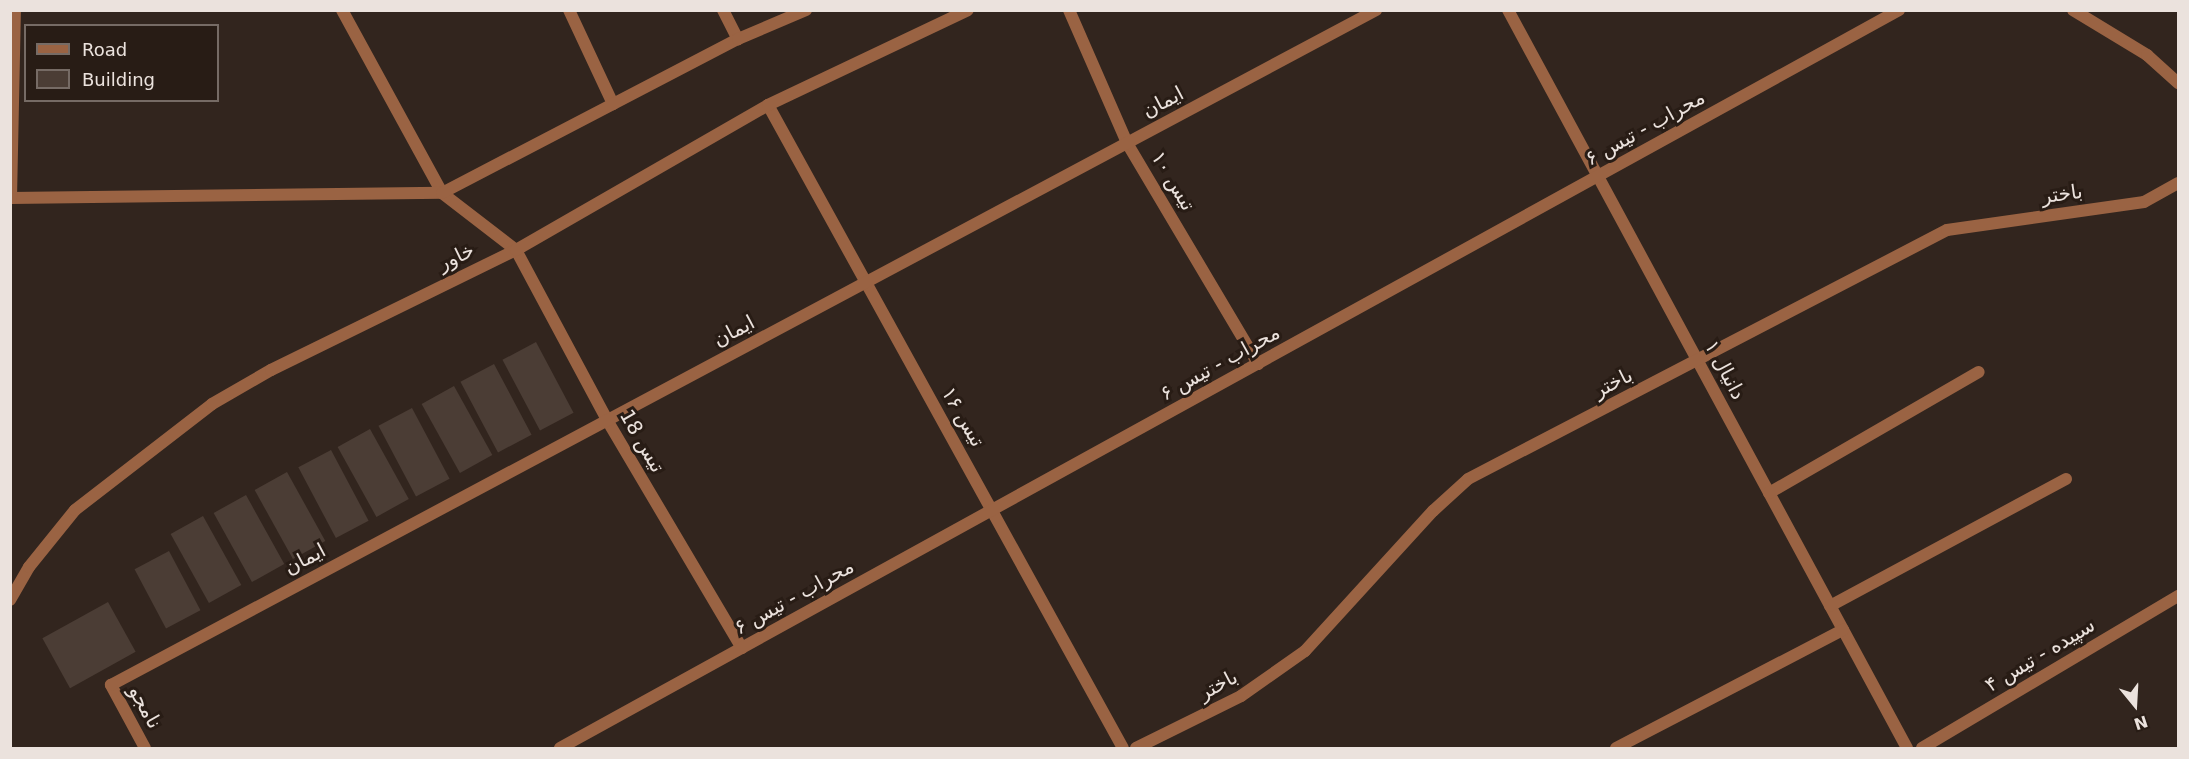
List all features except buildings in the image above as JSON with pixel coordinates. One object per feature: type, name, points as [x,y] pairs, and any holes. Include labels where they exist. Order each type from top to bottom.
[{"type":"street","points":[[15,10],[11,198],[442,193],[738,39],[806,10]]},
{"type":"street","points":[[342,10],[442,193],[516,250]]},
{"type":"street","points":[[569,10],[613,104]]},
{"type":"street","points":[[723,10],[738,39]]},
{"type":"street","name":"خاور","points":[[12,596],[29,567],[75,510],[212,404],[271,370],[516,250],[768,105],[968,10]]},
{"type":"street","name":"تیس ۱۰","points":[[1069,10],[1127,143],[1258,364]]},
{"type":"street","name":"ایمان","points":[[111,685],[1376,10]]},
{"type":"street","name":"دانیال ۱","points":[[1508,10],[1907,748]]},
{"type":"street","name":"محراب - تیس ۶","points":[[560,748],[1899,10]]},
{"type":"street","points":[[2073,10],[2147,55],[2178,83]]},
{"type":"street","name":"تیس ۱۶","points":[[768,105],[864,283],[994,510],[1123,748]]},
{"type":"street","name":"باختر","points":[[1136,748],[1241,696],[1305,651],[1433,511],[1468,479],[1698,362],[1947,230],[2144,202],[2178,183]]},
{"type":"street","name":"تیس 18","points":[[516,250],[607,420],[742,648]]},
{"type":"street","points":[[1769,494],[1979,372]]},
{"type":"street","points":[[1830,606],[2066,479]]},
{"type":"street","name":"سپیده - تیس ۴","points":[[1922,748],[2178,596]]},
{"type":"street","points":[[1616,748],[1842,630]]},
{"type":"street","name":"نامجو","points":[[111,685],[146,748]]}]
